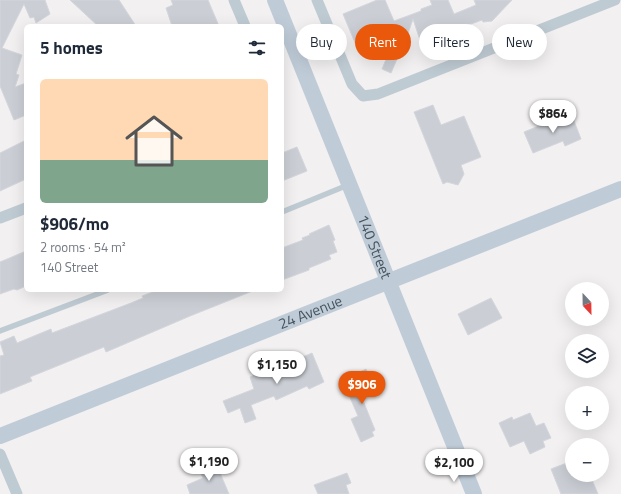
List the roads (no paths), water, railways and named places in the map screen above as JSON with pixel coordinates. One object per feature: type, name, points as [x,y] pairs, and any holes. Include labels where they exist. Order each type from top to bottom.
[{"type":"main road","name":"140 Street","points":[[275,0],[474,494]]},
{"type":"main road","name":"24 Avenue","points":[[0,436],[621,189]]},
{"type":"street","points":[[234,0],[244,24]]},
{"type":"street","points":[[317,0],[352,84],[363,96],[378,94],[615,0]]},
{"type":"street","points":[[0,218],[24,209]]},
{"type":"street","points":[[0,454],[16,494]]},
{"type":"lane","points":[[284,211],[350,184]]},
{"type":"lane","points":[[0,331],[103,292]]}]
